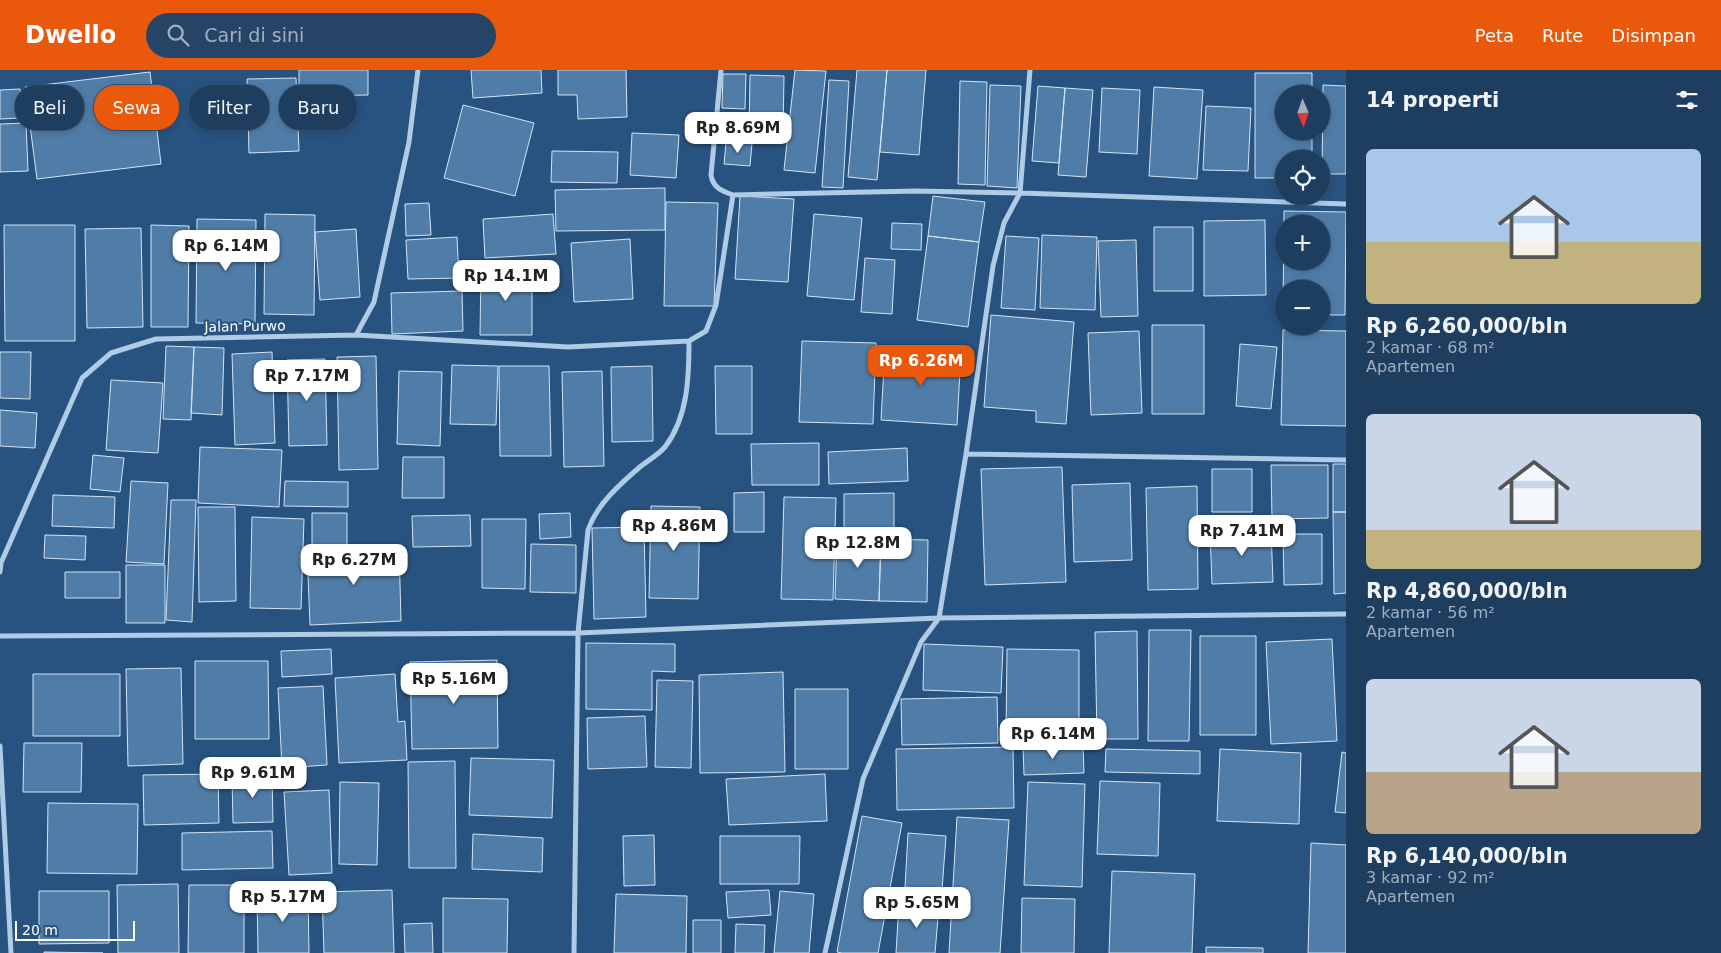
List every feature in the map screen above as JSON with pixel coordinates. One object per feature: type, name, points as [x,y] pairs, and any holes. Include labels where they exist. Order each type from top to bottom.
[{"type":"street","points":[[356,335],[374,302],[409,142],[418,70]]},
{"type":"street","points":[[721,70],[711,175],[718,190],[733,195],[916,191],[1346,204]]},
{"type":"street","points":[[825,953],[863,779],[921,642],[938,618],[966,454],[994,266],[1004,223],[1020,193],[1030,70]]},
{"type":"street","points":[[574,953],[578,633],[588,530],[592,518],[609,496],[664,448],[678,426],[688,379],[688,341],[706,331],[716,304],[733,195]]},
{"type":"street","name":"Jalan Purwo","points":[[0,572],[1,563],[82,378],[110,354],[156,339],[356,335],[568,347],[688,341]]},
{"type":"street","points":[[966,454],[1346,460]]},
{"type":"street","points":[[0,636],[578,633],[938,618],[1346,614]]},
{"type":"street","points":[[0,746],[12,953]]},
{"type":"building","points":[[299,70],[368,70],[368,95],[357,95],[357,85],[299,85]]},
{"type":"building","points":[[471,70],[541,70],[542,93],[473,98]]},
{"type":"building","points":[[558,70],[626,70],[627,117],[578,119],[577,95],[558,95]]},
{"type":"building","points":[[795,70],[826,71],[815,173],[784,170]]},
{"type":"building","points":[[857,70],[887,70],[877,180],[848,177]]},
{"type":"building","points":[[887,70],[926,70],[919,155],[880,152]]},
{"type":"building","points":[[150,72],[152,85],[94,85],[94,130],[157,130],[161,164],[37,179],[31,130],[84,130],[84,85],[42,85]]},
{"type":"building","points":[[1255,73],[1312,73],[1312,85],[1275,85],[1275,140],[1312,140],[1312,150],[1275,150],[1275,178],[1255,178]]},
{"type":"building","points":[[723,74],[746,74],[745,109],[722,108]]},
{"type":"building","points":[[750,75],[784,76],[783,133],[749,132]]},
{"type":"building","points":[[296,78],[296,85],[279,85],[279,130],[298,130],[299,151],[249,153],[248,130],[269,130],[269,85],[247,85],[247,79]]},
{"type":"building","points":[[829,80],[849,81],[843,188],[822,187]]},
{"type":"building","points":[[960,81],[987,82],[985,185],[958,184]]},
{"type":"building","points":[[990,85],[1021,86],[1017,188],[987,186]]},
{"type":"building","points":[[1330,85],[1346,86],[1346,174],[1330,174],[1330,150],[1322,150],[1322,140],[1330,140]]},
{"type":"building","points":[[1038,86],[1065,88],[1059,163],[1032,161]]},
{"type":"building","points":[[1154,87],[1203,90],[1197,179],[1149,176]]},
{"type":"building","points":[[1065,88],[1093,90],[1086,177],[1058,175]]},
{"type":"building","points":[[1102,88],[1140,90],[1137,154],[1099,152]]},
{"type":"building","points":[[15,89],[15,118],[0,119],[0,90]]},
{"type":"building","points":[[463,105],[534,123],[515,196],[444,178]]},
{"type":"building","points":[[1206,106],[1251,108],[1248,171],[1203,170]]},
{"type":"building","points":[[15,123],[15,130],[26,130],[28,171],[0,172],[0,124]]},
{"type":"building","points":[[632,133],[679,135],[676,178],[630,175]]},
{"type":"building","points":[[726,142],[752,143],[750,166],[724,164]]},
{"type":"building","points":[[552,151],[618,152],[617,183],[551,182]]},
{"type":"building","points":[[665,188],[665,230],[556,231],[555,190]]},
{"type":"building","points":[[740,196],[794,199],[788,282],[735,279]]},
{"type":"building","points":[[933,196],[985,202],[979,242],[928,236]]},
{"type":"building","points":[[666,202],[718,203],[714,306],[664,306]]},
{"type":"building","points":[[429,203],[431,235],[406,236],[405,204]]},
{"type":"building","points":[[1284,211],[1346,212],[1345,315],[1330,315],[1330,280],[1283,280],[1283,270],[1330,270],[1330,215],[1284,215]]},
{"type":"building","points":[[265,214],[315,215],[314,315],[264,314]]},
{"type":"building","points":[[553,214],[556,254],[485,258],[483,219]]},
{"type":"building","points":[[814,214],[862,218],[854,300],[807,296]]},
{"type":"building","points":[[197,219],[256,220],[255,324],[196,323]]},
{"type":"building","points":[[1265,220],[1266,295],[1204,296],[1204,221]]},
{"type":"building","points":[[892,223],[922,224],[921,250],[891,249]]},
{"type":"building","points":[[4,225],[75,225],[75,341],[5,341]]},
{"type":"building","points":[[151,225],[189,226],[188,327],[151,327]]},
{"type":"building","points":[[1154,227],[1193,227],[1193,291],[1154,291]]},
{"type":"building","points":[[141,228],[143,327],[87,328],[85,229]]},
{"type":"building","points":[[356,229],[360,297],[320,300],[315,232]]},
{"type":"building","points":[[1042,235],[1097,237],[1095,310],[1040,308]]},
{"type":"building","points":[[928,236],[979,242],[968,327],[917,320]]},
{"type":"building","points":[[1006,236],[1039,238],[1035,310],[1001,308]]},
{"type":"building","points":[[457,237],[459,278],[408,279],[406,240]]},
{"type":"building","points":[[630,239],[633,299],[574,302],[571,243]]},
{"type":"building","points":[[1136,240],[1138,316],[1101,317],[1098,241]]},
{"type":"building","points":[[865,258],[895,260],[892,314],[861,312]]},
{"type":"building","points":[[481,268],[532,268],[532,335],[480,335]]},
{"type":"building","points":[[462,291],[463,331],[392,334],[391,293]]},
{"type":"building","points":[[991,315],[1074,322],[1066,424],[1036,422],[1036,411],[984,407]]},
{"type":"building","points":[[1152,325],[1204,325],[1204,414],[1152,414]]},
{"type":"building","points":[[1139,331],[1142,413],[1091,415],[1088,333]]},
{"type":"building","points":[[1330,331],[1346,331],[1346,426],[1281,425],[1283,335],[1330,335]]},
{"type":"building","points":[[802,341],[876,343],[873,424],[799,422]]},
{"type":"building","points":[[1240,344],[1277,347],[1271,409],[1236,406]]},
{"type":"building","points":[[166,346],[194,347],[191,420],[163,419]]},
{"type":"building","points":[[194,347],[224,348],[222,415],[191,413]]},
{"type":"building","points":[[885,349],[961,354],[957,425],[881,420]]},
{"type":"building","points":[[0,352],[31,352],[30,399],[0,398]]},
{"type":"building","points":[[272,352],[275,443],[235,445],[232,354]]},
{"type":"building","points":[[376,356],[378,469],[339,470],[337,357]]},
{"type":"building","points":[[325,359],[327,445],[289,446],[287,360]]},
{"type":"building","points":[[452,365],[498,366],[496,425],[450,424]]},
{"type":"building","points":[[499,366],[549,366],[551,456],[500,456]]},
{"type":"building","points":[[652,366],[653,441],[612,442],[611,367]]},
{"type":"building","points":[[715,366],[752,366],[752,434],[716,434]]},
{"type":"building","points":[[399,371],[442,372],[440,446],[397,444]]},
{"type":"building","points":[[602,371],[604,466],[564,467],[562,372]]},
{"type":"building","points":[[111,380],[163,383],[158,453],[106,450]]},
{"type":"building","points":[[0,410],[37,413],[35,448],[0,446]]},
{"type":"building","points":[[819,443],[819,485],[752,485],[751,444]]},
{"type":"building","points":[[200,447],[282,450],[279,507],[198,503]]},
{"type":"building","points":[[907,448],[908,481],[829,484],[828,452]]},
{"type":"building","points":[[93,455],[124,458],[120,492],[90,489]]},
{"type":"building","points":[[403,457],[444,457],[444,498],[402,498]]},
{"type":"building","points":[[1333,464],[1346,464],[1346,512],[1333,512]]},
{"type":"building","points":[[1271,465],[1328,465],[1328,518],[1272,519]]},
{"type":"building","points":[[1062,467],[1066,582],[985,585],[981,469]]},
{"type":"building","points":[[1212,469],[1252,469],[1252,512],[1212,512]]},
{"type":"building","points":[[131,481],[168,483],[164,564],[126,562]]},
{"type":"building","points":[[285,481],[348,482],[348,507],[284,506]]},
{"type":"building","points":[[1130,483],[1132,560],[1074,562],[1072,485]]},
{"type":"building","points":[[1197,486],[1198,589],[1148,590],[1146,488]]},
{"type":"building","points":[[764,492],[764,532],[734,532],[734,493]]},
{"type":"building","points":[[894,493],[894,533],[844,533],[844,494]]},
{"type":"building","points":[[53,495],[115,497],[114,528],[52,526]]},
{"type":"building","points":[[784,497],[836,498],[833,600],[781,599]]},
{"type":"building","points":[[171,500],[196,500],[192,622],[166,620]]},
{"type":"building","points":[[651,506],[700,507],[698,599],[649,598]]},
{"type":"building","points":[[198,507],[235,507],[236,601],[199,602]]},
{"type":"building","points":[[1333,512],[1346,512],[1346,593],[1334,594]]},
{"type":"building","points":[[312,513],[347,513],[347,545],[312,545]]},
{"type":"building","points":[[570,513],[571,537],[540,539],[539,514]]},
{"type":"building","points":[[470,515],[471,546],[413,547],[412,516]]},
{"type":"building","points":[[252,517],[304,519],[301,609],[250,608]]},
{"type":"building","points":[[482,519],[526,519],[525,589],[482,588]]},
{"type":"building","points":[[644,527],[646,617],[594,619],[592,528]]},
{"type":"building","points":[[1271,530],[1273,582],[1212,584],[1210,532]]},
{"type":"building","points":[[1283,534],[1322,534],[1322,584],[1284,585]]},
{"type":"building","points":[[45,535],[86,536],[85,560],[44,558]]},
{"type":"building","points":[[837,537],[881,539],[879,601],[835,599]]},
{"type":"building","points":[[881,539],[928,540],[927,602],[879,601]]},
{"type":"building","points":[[531,544],[576,545],[576,593],[530,592]]},
{"type":"building","points":[[399,547],[401,621],[310,625],[307,551]]},
{"type":"building","points":[[126,565],[165,565],[165,623],[126,623]]},
{"type":"building","points":[[65,572],[120,572],[120,598],[65,598]]},
{"type":"building","points":[[1149,630],[1191,630],[1189,741],[1148,741]]},
{"type":"building","points":[[1137,631],[1138,739],[1097,739],[1095,632]]},
{"type":"building","points":[[1200,636],[1256,636],[1256,735],[1200,735]]},
{"type":"building","points":[[1332,639],[1337,741],[1271,744],[1266,642]]},
{"type":"building","points":[[586,643],[675,644],[675,672],[652,671],[652,710],[586,709]]},
{"type":"building","points":[[924,644],[1003,647],[1001,693],[923,690]]},
{"type":"building","points":[[331,649],[332,674],[282,677],[281,651]]},
{"type":"building","points":[[1007,649],[1079,650],[1079,740],[1006,740]]},
{"type":"building","points":[[497,660],[498,748],[412,749],[410,662]]},
{"type":"building","points":[[195,661],[268,661],[269,739],[195,739]]},
{"type":"building","points":[[181,668],[183,764],[128,766],[126,669]]},
{"type":"building","points":[[783,672],[785,772],[700,773],[699,675]]},
{"type":"building","points":[[33,674],[120,674],[120,736],[33,736]]},
{"type":"building","points":[[395,674],[398,722],[405,721],[407,760],[339,763],[335,678]]},
{"type":"building","points":[[657,680],[693,681],[691,768],[655,767]]},
{"type":"building","points":[[323,686],[327,765],[282,768],[278,688]]},
{"type":"building","points":[[795,689],[848,689],[848,769],[795,769]]},
{"type":"building","points":[[997,697],[998,743],[902,745],[901,699]]},
{"type":"building","points":[[645,716],[647,767],[588,769],[587,718]]},
{"type":"building","points":[[24,743],[82,743],[81,792],[23,792]]},
{"type":"building","points":[[1083,745],[1084,773],[1024,775],[1023,746]]},
{"type":"building","points":[[1013,747],[1014,808],[897,810],[896,749]]},
{"type":"building","points":[[1106,749],[1200,751],[1200,774],[1105,772]]},
{"type":"building","points":[[1220,749],[1301,753],[1299,824],[1217,821]]},
{"type":"building","points":[[1342,752],[1346,753],[1346,813],[1335,812]]},
{"type":"building","points":[[471,758],[554,760],[552,818],[469,815]]},
{"type":"building","points":[[455,761],[456,868],[409,868],[408,762]]},
{"type":"building","points":[[218,774],[219,823],[144,825],[143,775]]},
{"type":"building","points":[[825,774],[827,821],[729,825],[726,779]]},
{"type":"building","points":[[272,775],[273,822],[233,823],[232,777]]},
{"type":"building","points":[[1100,781],[1160,783],[1158,856],[1097,854]]},
{"type":"building","points":[[340,782],[379,783],[377,865],[339,864]]},
{"type":"building","points":[[1028,782],[1085,784],[1082,887],[1024,885]]},
{"type":"building","points":[[329,790],[332,873],[289,875],[284,792]]},
{"type":"building","points":[[48,803],[138,804],[137,874],[47,873]]},
{"type":"building","points":[[862,816],[902,823],[878,953],[842,953],[837,952]]},
{"type":"building","points":[[957,817],[1009,820],[1000,953],[949,953]]},
{"type":"building","points":[[272,831],[273,868],[182,870],[182,833]]},
{"type":"building","points":[[908,833],[946,836],[942,890],[905,887]]},
{"type":"building","points":[[473,834],[543,838],[542,872],[472,869]]},
{"type":"building","points":[[654,835],[655,885],[624,886],[623,836]]},
{"type":"building","points":[[720,836],[800,836],[799,884],[720,884]]},
{"type":"building","points":[[1311,843],[1346,845],[1346,953],[1308,953]]},
{"type":"building","points":[[1112,871],[1195,874],[1192,953],[1109,953]]},
{"type":"building","points":[[178,884],[179,953],[118,953],[117,885]]},
{"type":"building","points":[[189,885],[244,885],[244,953],[188,953]]},
{"type":"building","points":[[392,890],[394,953],[324,953],[322,892]]},
{"type":"building","points":[[769,890],[771,915],[728,918],[726,892]]},
{"type":"building","points":[[39,891],[109,891],[109,943],[39,944]]},
{"type":"building","points":[[780,891],[814,894],[809,953],[774,953]]},
{"type":"building","points":[[308,892],[309,953],[258,953],[257,893]]},
{"type":"building","points":[[616,894],[687,896],[686,953],[614,953]]},
{"type":"building","points":[[443,898],[508,899],[507,953],[443,953]]},
{"type":"building","points":[[1022,898],[1075,899],[1074,953],[1021,953]]},
{"type":"building","points":[[899,903],[939,906],[935,953],[896,953]]},
{"type":"building","points":[[693,920],[721,920],[721,953],[693,953]]},
{"type":"building","points":[[432,923],[433,953],[405,953],[404,924]]},
{"type":"building","points":[[736,924],[765,925],[764,953],[735,953]]},
{"type":"building","points":[[1206,947],[1263,948],[1263,953],[1206,953]]},
{"type":"building","points":[[44,952],[103,953],[44,953]]}]
